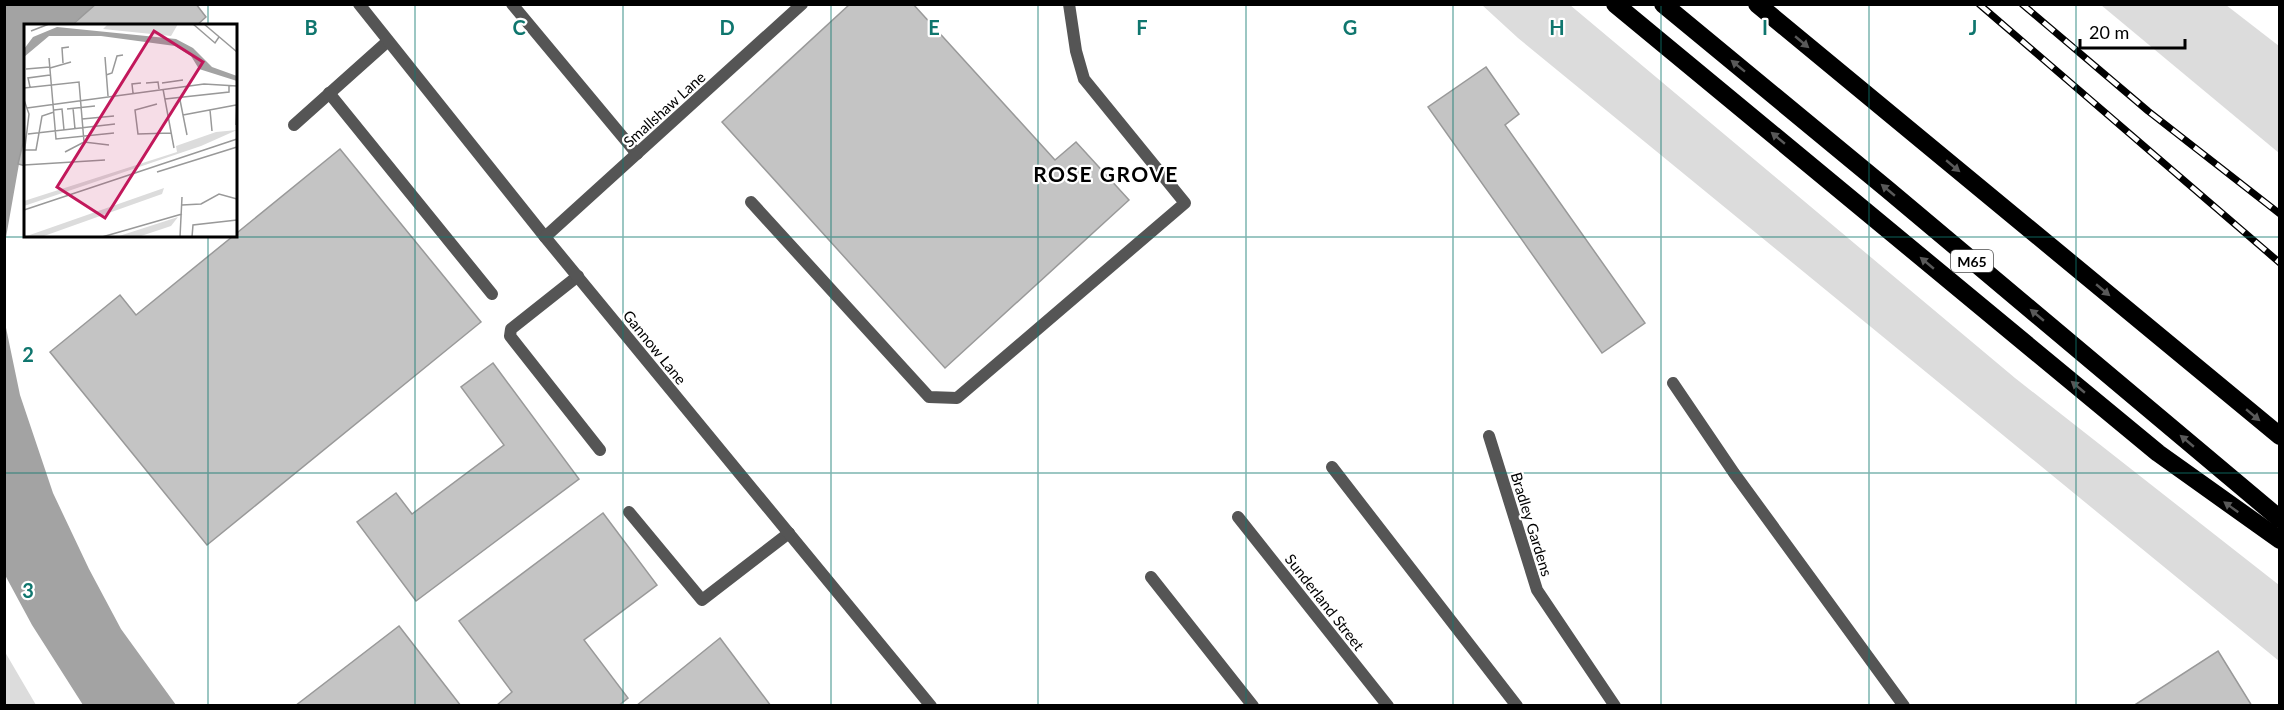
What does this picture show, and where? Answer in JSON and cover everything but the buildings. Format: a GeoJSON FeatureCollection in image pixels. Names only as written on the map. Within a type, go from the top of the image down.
{"type":"FeatureCollection","features":[{"type":"Feature","properties":{"kind":"highway"},"geometry":{"type":"LineString","coordinates":[[1616,4],[2158,453],[2280,540]]}},
{"type":"Feature","properties":{"kind":"highway","name":"M65"},"geometry":{"type":"LineString","coordinates":[[1663,4],[1878,181],[2280,519]]}},
{"type":"Feature","properties":{"kind":"highway"},"geometry":{"type":"LineString","coordinates":[[1757,4],[2280,436]]}},
{"type":"Feature","properties":{"kind":"street","name":"Gannow Lane"},"geometry":{"type":"LineString","coordinates":[[359,4],[545,237],[931,705]]}},
{"type":"Feature","properties":{"kind":"street"},"geometry":{"type":"LineString","coordinates":[[512,4],[637,154]]}},
{"type":"Feature","properties":{"kind":"street","name":"Smallshaw Lane"},"geometry":{"type":"LineString","coordinates":[[545,237],[802,4]]}},
{"type":"Feature","properties":{"kind":"street"},"geometry":{"type":"LineString","coordinates":[[751,202],[929,397],[957,398],[1185,203],[1084,80],[1076,51],[1069,4]]}},
{"type":"Feature","properties":{"kind":"street"},"geometry":{"type":"LineString","coordinates":[[294,125],[388,41]]}},
{"type":"Feature","properties":{"kind":"street"},"geometry":{"type":"LineString","coordinates":[[329,93],[492,294]]}},
{"type":"Feature","properties":{"kind":"street"},"geometry":{"type":"LineString","coordinates":[[578,276],[511,329],[510,336],[600,450]]}},
{"type":"Feature","properties":{"kind":"street"},"geometry":{"type":"LineString","coordinates":[[1673,383],[1728,465],[1904,705]]}},
{"type":"Feature","properties":{"kind":"street","name":"Bradley Gardens"},"geometry":{"type":"LineString","coordinates":[[1490,436],[1537,590],[1614,705]]}},
{"type":"Feature","properties":{"kind":"street"},"geometry":{"type":"LineString","coordinates":[[1332,466],[1517,705]]}},
{"type":"Feature","properties":{"kind":"street"},"geometry":{"type":"LineString","coordinates":[[629,512],[702,600],[789,533]]}},
{"type":"Feature","properties":{"kind":"street","name":"Sunderland Street"},"geometry":{"type":"LineString","coordinates":[[1238,517],[1388,705]]}},
{"type":"Feature","properties":{"kind":"street"},"geometry":{"type":"LineString","coordinates":[[1151,578],[1253,705]]}},
{"type":"Feature","properties":{"kind":"shaded area"},"geometry":{"type":"Polygon","coordinates":[[[5,5],[96,5],[72,24],[24,24],[24,136],[5,243],[5,5]]]}},
{"type":"Feature","properties":{"kind":"shaded area"},"geometry":{"type":"Polygon","coordinates":[[[1482,5],[1570,5],[2015,378],[2279,585],[2279,661],[1518,38],[1482,5]]]}},
{"type":"Feature","properties":{"kind":"shaded area"},"geometry":{"type":"Polygon","coordinates":[[[2101,5],[2226,5],[2279,46],[2279,153],[2101,5]]]}},
{"type":"Feature","properties":{"kind":"shaded area"},"geometry":{"type":"Polygon","coordinates":[[[5,323],[20,395],[53,493],[121,629],[176,705],[83,705],[32,625],[5,575],[5,323]]]}},
{"type":"Feature","properties":{"kind":"shaded area"},"geometry":{"type":"Polygon","coordinates":[[[5,652],[36,705],[5,705],[5,652]]]}},
{"type":"Feature","properties":{"kind":"railway"},"geometry":{"type":"LineString","coordinates":[[1979,4],[2280,263]]}},
{"type":"Feature","properties":{"kind":"railway"},"geometry":{"type":"LineString","coordinates":[[2022,4],[2148,111],[2280,214]]}},
{"type":"Feature","properties":{"kind":"district","name":"ROSE GROVE"},"geometry":{"type":"Point","coordinates":[1106,173]}}]}
